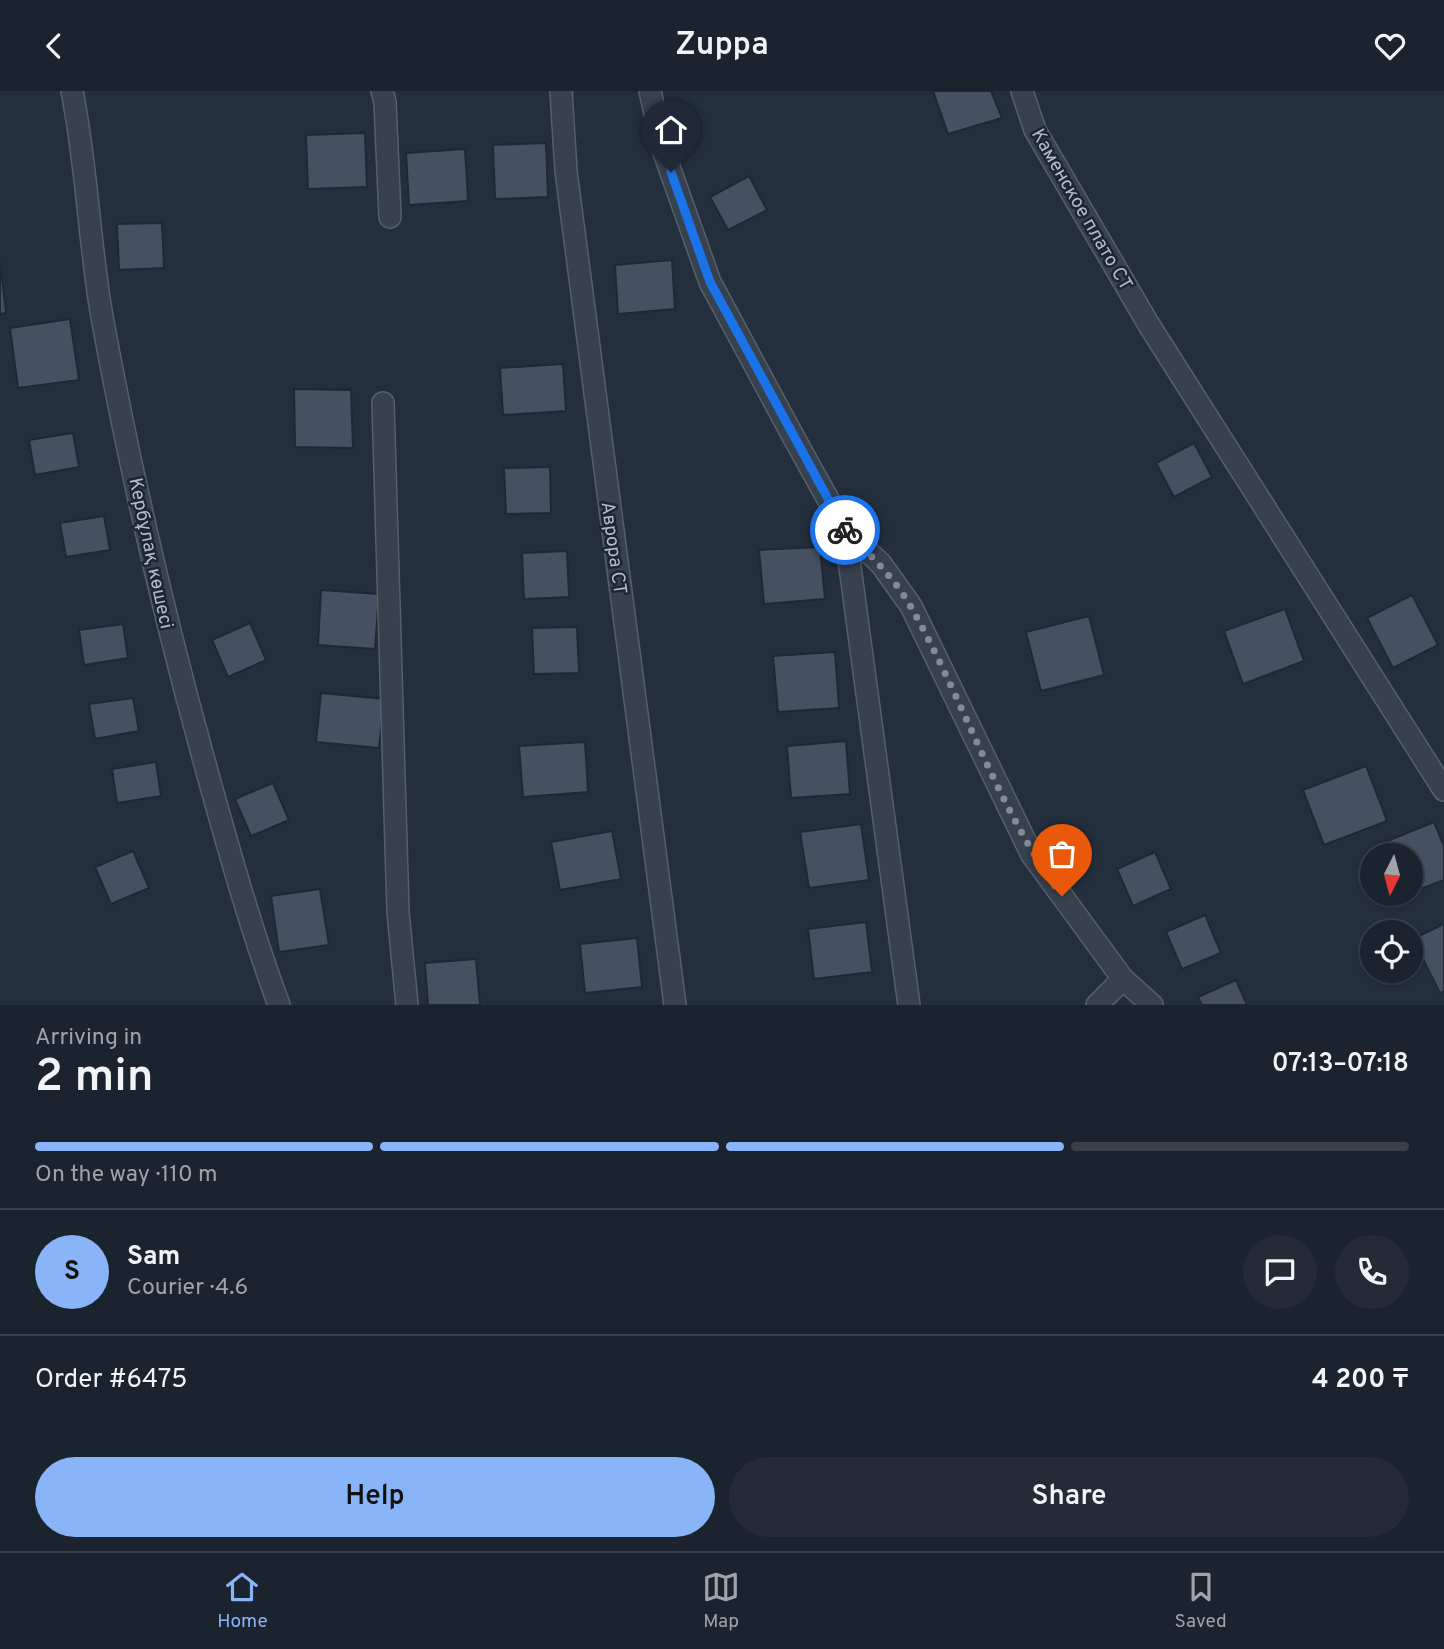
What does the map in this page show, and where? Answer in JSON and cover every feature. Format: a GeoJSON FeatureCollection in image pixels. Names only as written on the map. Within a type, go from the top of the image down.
{"type":"FeatureCollection","features":[{"type":"Feature","properties":{"kind":"street","name":"Кербұлақ көшесі"},"geometry":{"type":"LineString","coordinates":[[72,91],[80,131],[102,315],[158,590],[229,851],[257,946],[279,1005]]}},
{"type":"Feature","properties":{"kind":"street"},"geometry":{"type":"LineString","coordinates":[[382,91],[385,102],[390,217]]}},
{"type":"Feature","properties":{"kind":"street","name":"Аврора СТ"},"geometry":{"type":"LineString","coordinates":[[561,91],[566,171],[675,1005]]}},
{"type":"Feature","properties":{"kind":"street"},"geometry":{"type":"LineString","coordinates":[[650,91],[663,150],[710,282],[845,530],[881,564],[911,606],[1032,855],[1123,979],[1152,1005]]}},
{"type":"Feature","properties":{"kind":"street","name":"Каменское плато СТ"},"geometry":{"type":"LineString","coordinates":[[1022,91],[1035,130],[1149,325],[1444,790]]}},
{"type":"Feature","properties":{"kind":"street"},"geometry":{"type":"LineString","coordinates":[[383,403],[398,912],[407,1005]]}},
{"type":"Feature","properties":{"kind":"street"},"geometry":{"type":"LineString","coordinates":[[845,530],[909,1005]]}},
{"type":"Feature","properties":{"kind":"street"},"geometry":{"type":"LineString","coordinates":[[1097,1005],[1123,979]]}},
{"type":"Feature","properties":{"kind":"building"},"geometry":{"type":"Polygon","coordinates":[[[933,91],[991,91],[1002,118],[948,134],[933,91]]]}},
{"type":"Feature","properties":{"kind":"building"},"geometry":{"type":"Polygon","coordinates":[[[365,133],[367,187],[308,189],[306,135],[365,133]]]}},
{"type":"Feature","properties":{"kind":"building"},"geometry":{"type":"Polygon","coordinates":[[[546,143],[548,197],[495,199],[493,145],[546,143]]]}},
{"type":"Feature","properties":{"kind":"building"},"geometry":{"type":"Polygon","coordinates":[[[465,149],[468,201],[409,205],[406,153],[465,149]]]}},
{"type":"Feature","properties":{"kind":"building"},"geometry":{"type":"Polygon","coordinates":[[[749,176],[767,210],[728,230],[710,197],[749,176]]]}},
{"type":"Feature","properties":{"kind":"building"},"geometry":{"type":"Polygon","coordinates":[[[162,223],[164,268],[119,270],[117,224],[162,223]]]}},
{"type":"Feature","properties":{"kind":"building"},"geometry":{"type":"Polygon","coordinates":[[[672,260],[675,309],[618,314],[615,265],[672,260]]]}},
{"type":"Feature","properties":{"kind":"building"},"geometry":{"type":"Polygon","coordinates":[[[0,261],[6,313],[0,314],[0,261]]]}},
{"type":"Feature","properties":{"kind":"building"},"geometry":{"type":"Polygon","coordinates":[[[70,319],[79,380],[18,388],[10,328],[70,319]]]}},
{"type":"Feature","properties":{"kind":"building"},"geometry":{"type":"Polygon","coordinates":[[[563,364],[566,411],[503,415],[500,368],[563,364]]]}},
{"type":"Feature","properties":{"kind":"building"},"geometry":{"type":"Polygon","coordinates":[[[294,389],[351,390],[353,448],[295,447],[294,389]]]}},
{"type":"Feature","properties":{"kind":"building"},"geometry":{"type":"Polygon","coordinates":[[[73,433],[79,467],[35,475],[29,440],[73,433]]]}},
{"type":"Feature","properties":{"kind":"building"},"geometry":{"type":"Polygon","coordinates":[[[1194,443],[1212,477],[1174,497],[1156,463],[1194,443]]]}},
{"type":"Feature","properties":{"kind":"building"},"geometry":{"type":"Polygon","coordinates":[[[550,467],[551,513],[506,514],[504,468],[550,467]]]}},
{"type":"Feature","properties":{"kind":"building"},"geometry":{"type":"Polygon","coordinates":[[[104,516],[110,550],[66,557],[60,523],[104,516]]]}},
{"type":"Feature","properties":{"kind":"building"},"geometry":{"type":"Polygon","coordinates":[[[820,547],[825,599],[764,604],[759,550],[820,547]]]}},
{"type":"Feature","properties":{"kind":"building"},"geometry":{"type":"Polygon","coordinates":[[[567,551],[569,597],[524,599],[522,553],[567,551]]]}},
{"type":"Feature","properties":{"kind":"building"},"geometry":{"type":"Polygon","coordinates":[[[321,590],[379,594],[375,649],[318,645],[321,590]]]}},
{"type":"Feature","properties":{"kind":"building"},"geometry":{"type":"Polygon","coordinates":[[[1412,595],[1438,645],[1393,668],[1367,618],[1412,595]]]}},
{"type":"Feature","properties":{"kind":"building"},"geometry":{"type":"Polygon","coordinates":[[[1285,609],[1304,661],[1243,684],[1224,631],[1285,609]]]}},
{"type":"Feature","properties":{"kind":"building"},"geometry":{"type":"Polygon","coordinates":[[[1089,616],[1104,675],[1041,691],[1026,632],[1089,616]]]}},
{"type":"Feature","properties":{"kind":"building"},"geometry":{"type":"Polygon","coordinates":[[[250,623],[266,660],[228,677],[212,640],[250,623]]]}},
{"type":"Feature","properties":{"kind":"building"},"geometry":{"type":"Polygon","coordinates":[[[123,624],[128,658],[84,665],[79,630],[123,624]]]}},
{"type":"Feature","properties":{"kind":"building"},"geometry":{"type":"Polygon","coordinates":[[[577,627],[579,673],[534,674],[532,628],[577,627]]]}},
{"type":"Feature","properties":{"kind":"building"},"geometry":{"type":"Polygon","coordinates":[[[835,652],[839,708],[778,712],[773,656],[835,652]]]}},
{"type":"Feature","properties":{"kind":"building"},"geometry":{"type":"Polygon","coordinates":[[[321,693],[384,699],[379,748],[316,742],[321,693]]]}},
{"type":"Feature","properties":{"kind":"building"},"geometry":{"type":"Polygon","coordinates":[[[133,698],[139,731],[95,739],[89,704],[133,698]]]}},
{"type":"Feature","properties":{"kind":"building"},"geometry":{"type":"Polygon","coordinates":[[[846,741],[850,794],[791,798],[787,746],[846,741]]]}},
{"type":"Feature","properties":{"kind":"building"},"geometry":{"type":"Polygon","coordinates":[[[585,742],[588,792],[523,797],[519,746],[585,742]]]}},
{"type":"Feature","properties":{"kind":"building"},"geometry":{"type":"Polygon","coordinates":[[[156,762],[161,796],[117,803],[112,769],[156,762]]]}},
{"type":"Feature","properties":{"kind":"building"},"geometry":{"type":"Polygon","coordinates":[[[1366,766],[1387,821],[1324,845],[1303,790],[1366,766]]]}},
{"type":"Feature","properties":{"kind":"building"},"geometry":{"type":"Polygon","coordinates":[[[273,783],[289,820],[251,836],[235,799],[273,783]]]}},
{"type":"Feature","properties":{"kind":"building"},"geometry":{"type":"Polygon","coordinates":[[[1434,822],[1444,846],[1444,880],[1423,888],[1423,843],[1382,843],[1434,822]]]}},
{"type":"Feature","properties":{"kind":"building"},"geometry":{"type":"Polygon","coordinates":[[[861,824],[869,880],[809,888],[800,832],[861,824]]]}},
{"type":"Feature","properties":{"kind":"building"},"geometry":{"type":"Polygon","coordinates":[[[612,831],[621,879],[560,890],[551,842],[612,831]]]}},
{"type":"Feature","properties":{"kind":"building"},"geometry":{"type":"Polygon","coordinates":[[[133,851],[149,888],[111,904],[95,867],[133,851]]]}},
{"type":"Feature","properties":{"kind":"building"},"geometry":{"type":"Polygon","coordinates":[[[1155,852],[1171,889],[1133,906],[1117,869],[1155,852]]]}},
{"type":"Feature","properties":{"kind":"building"},"geometry":{"type":"Polygon","coordinates":[[[320,889],[329,945],[279,952],[271,896],[320,889]]]}},
{"type":"Feature","properties":{"kind":"building"},"geometry":{"type":"Polygon","coordinates":[[[1205,915],[1221,953],[1182,969],[1166,932],[1205,915]]]}},
{"type":"Feature","properties":{"kind":"building"},"geometry":{"type":"Polygon","coordinates":[[[866,922],[872,972],[814,979],[808,929],[866,922]]]}},
{"type":"Feature","properties":{"kind":"building"},"geometry":{"type":"Polygon","coordinates":[[[1444,924],[1444,991],[1440,993],[1423,959],[1423,934],[1444,924]]]}},
{"type":"Feature","properties":{"kind":"building"},"geometry":{"type":"Polygon","coordinates":[[[637,938],[642,987],[585,993],[580,944],[637,938]]]}},
{"type":"Feature","properties":{"kind":"building"},"geometry":{"type":"Polygon","coordinates":[[[476,959],[480,1005],[428,1005],[425,963],[476,959]]]}},
{"type":"Feature","properties":{"kind":"building"},"geometry":{"type":"Polygon","coordinates":[[[1236,980],[1247,1005],[1202,1005],[1198,997],[1236,980]]]}},
{"type":"Feature","properties":{"kind":"way so far"},"geometry":{"type":"LineString","coordinates":[[845,530],[881,564],[911,606],[1032,855],[1062,896]]}},
{"type":"Feature","properties":{"kind":"route"},"geometry":{"type":"LineString","coordinates":[[671,172],[710,282],[845,530]]}}]}
